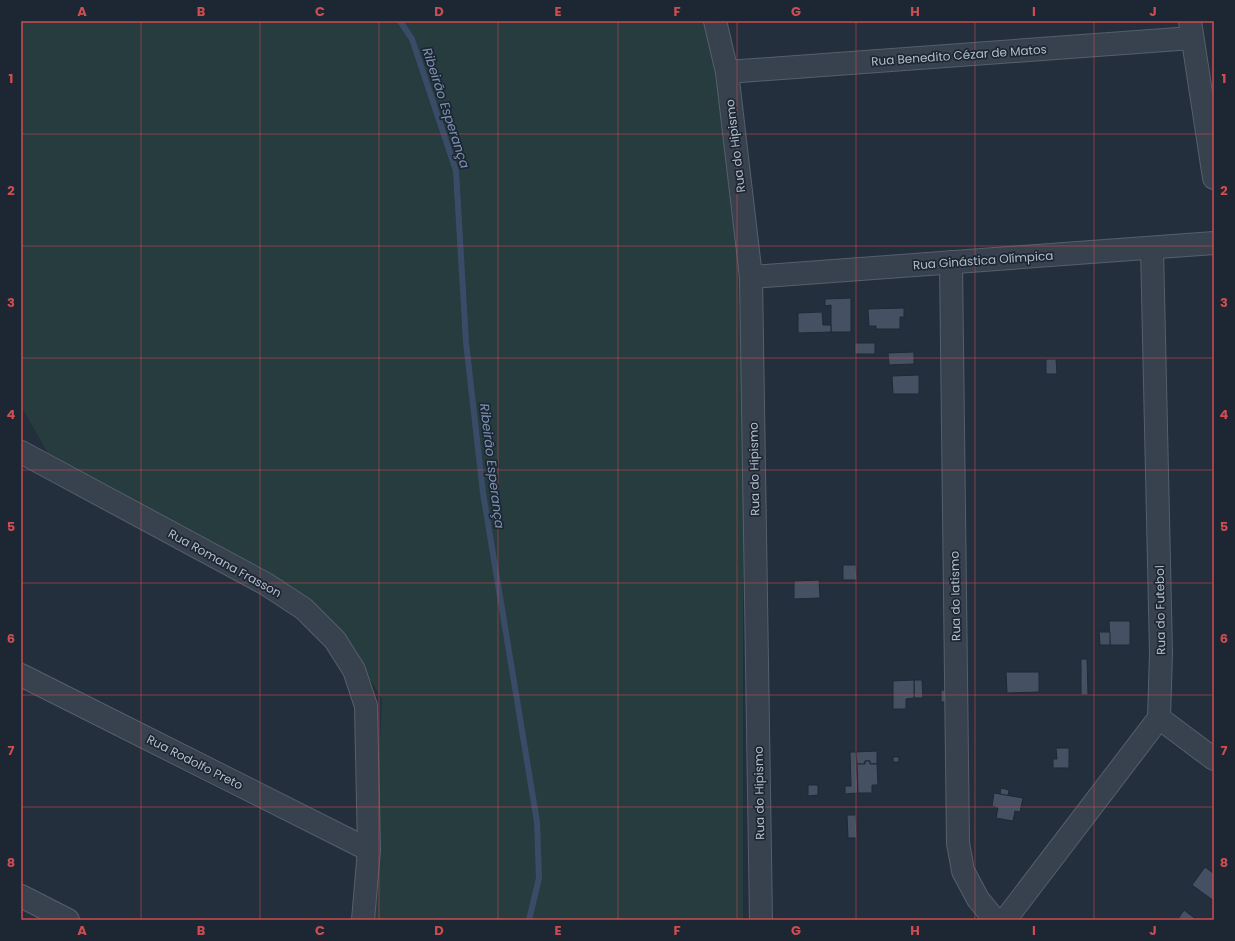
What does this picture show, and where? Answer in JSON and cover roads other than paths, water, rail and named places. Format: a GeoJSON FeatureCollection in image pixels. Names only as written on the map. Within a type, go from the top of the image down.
{"type":"FeatureCollection","features":[{"type":"Feature","properties":{"kind":"street","name":"Rua do Hipismo"},"geometry":{"type":"LineString","coordinates":[[715,21],[726,72],[751,277],[762,920]]}},
{"type":"Feature","properties":{"kind":"street","name":"Rua Benedito Cézar de Matos"},"geometry":{"type":"LineString","coordinates":[[726,72],[1191,29]]}},
{"type":"Feature","properties":{"kind":"street"},"geometry":{"type":"LineString","coordinates":[[1191,29],[1214,178]]}},
{"type":"Feature","properties":{"kind":"street","name":"Rua Ginástica Olímpica"},"geometry":{"type":"LineString","coordinates":[[751,277],[1214,243]]}},
{"type":"Feature","properties":{"kind":"street","name":"Rua do Futebol"},"geometry":{"type":"LineString","coordinates":[[1152,248],[1161,653],[1159,718]]}},
{"type":"Feature","properties":{"kind":"street","name":"Rua do Iatismo"},"geometry":{"type":"LineString","coordinates":[[951,262],[958,843],[963,871],[978,898],[995,920]]}},
{"type":"Feature","properties":{"kind":"street","name":"Rua Romana Frasson"},"geometry":{"type":"LineString","coordinates":[[21,452],[266,584],[304,609],[335,640],[354,670],[366,706],[369,850],[363,920]]}},
{"type":"Feature","properties":{"kind":"street","name":"Rua Rodolfo Preto"},"geometry":{"type":"LineString","coordinates":[[21,675],[369,850]]}},
{"type":"Feature","properties":{"kind":"street"},"geometry":{"type":"LineString","coordinates":[[1005,920],[1159,718],[1214,759]]}},
{"type":"Feature","properties":{"kind":"street"},"geometry":{"type":"LineString","coordinates":[[21,896],[68,920]]}},
{"type":"Feature","properties":{"kind":"waterway","name":"Ribeirão Esperança"},"geometry":{"type":"LineString","coordinates":[[400,21],[412,39],[456,171],[466,342],[483,493],[537,822],[539,878],[529,920]]}}]}
